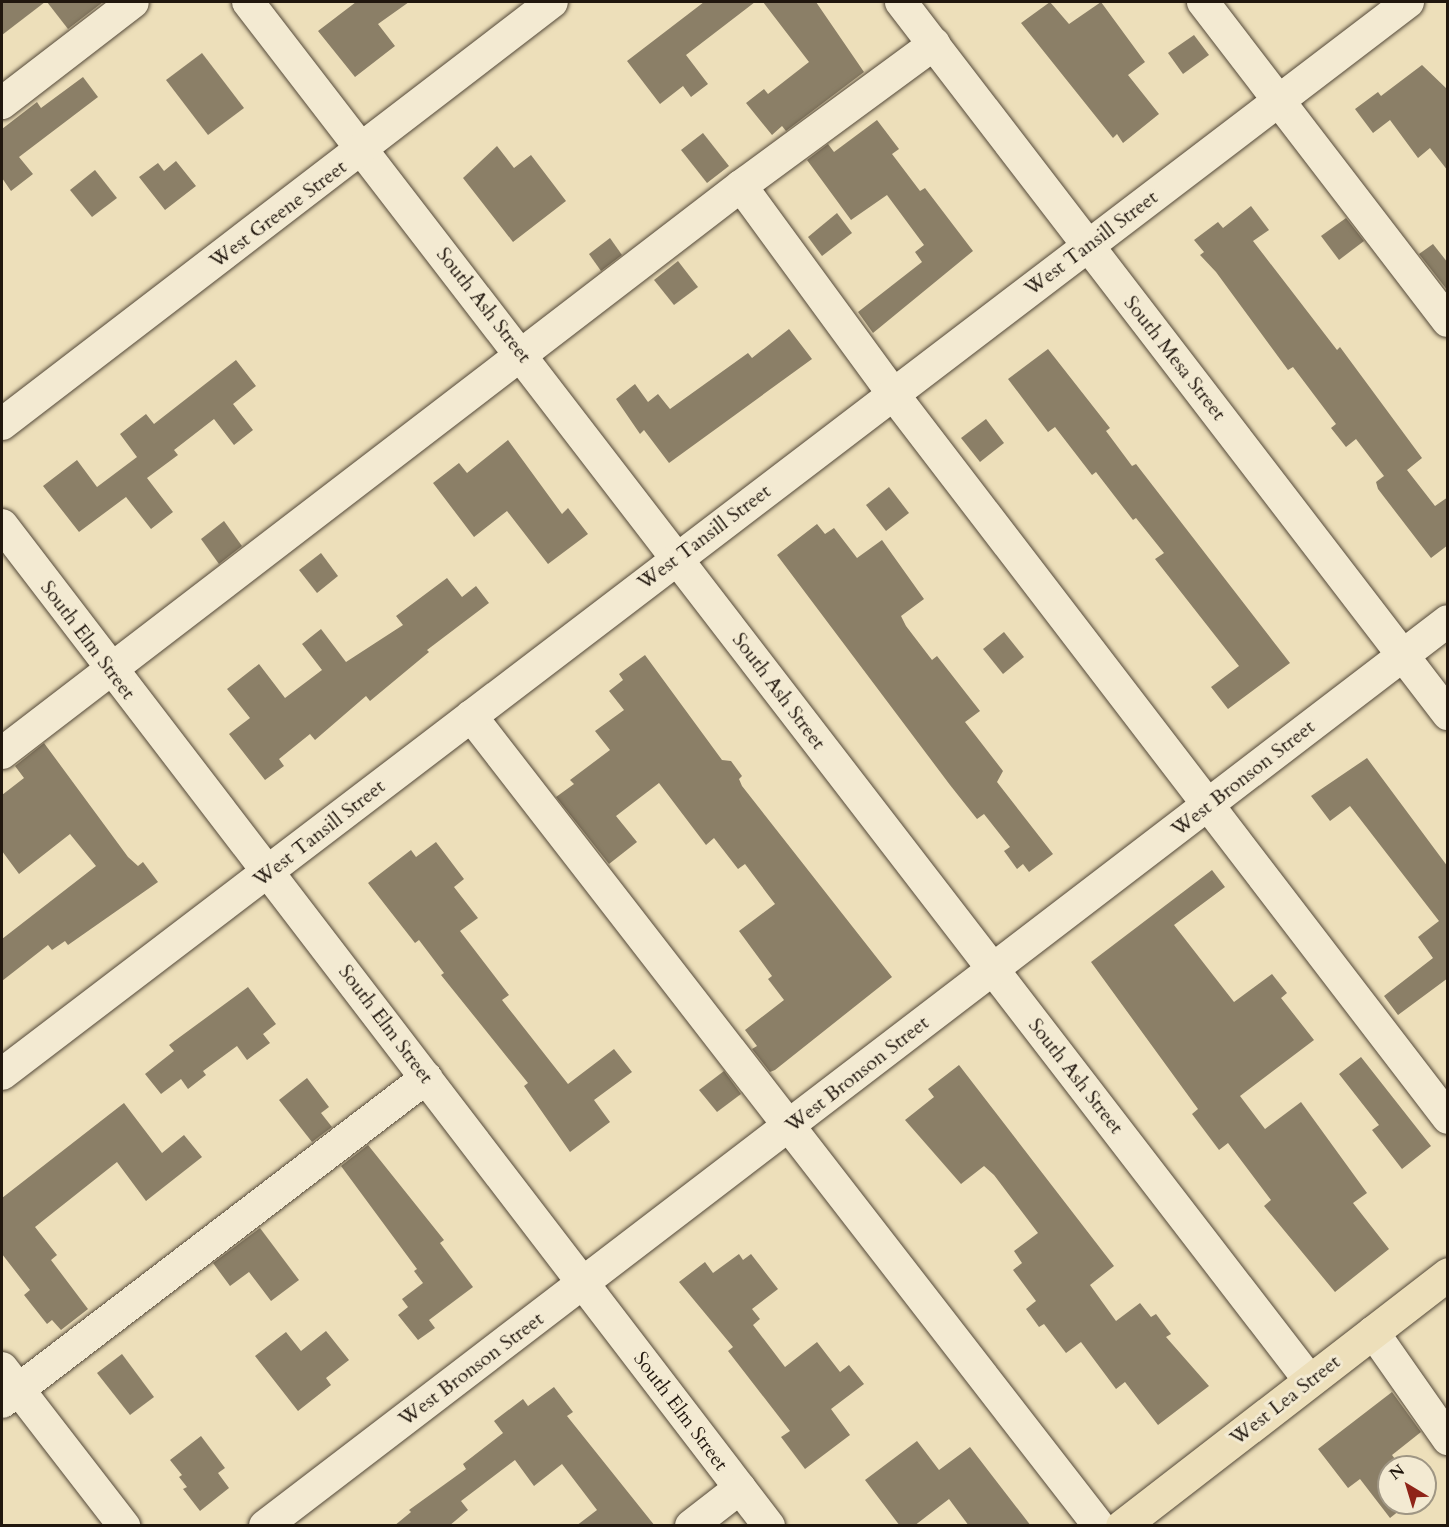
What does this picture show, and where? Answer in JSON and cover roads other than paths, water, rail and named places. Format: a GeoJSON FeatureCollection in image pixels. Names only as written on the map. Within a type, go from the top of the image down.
{"type":"FeatureCollection","features":[{"type":"Feature","properties":{"kind":"main road","name":"West Lea Street"},"geometry":{"type":"LineString","coordinates":[[1122,1526],[1448,1274]]}},
{"type":"Feature","properties":{"kind":"street"},"geometry":{"type":"LineString","coordinates":[[2,103],[133,2]]}},
{"type":"Feature","properties":{"kind":"street","name":"South Ash Street"},"geometry":{"type":"LineString","coordinates":[[248,2],[522,354],[1310,1381]]}},
{"type":"Feature","properties":{"kind":"street","name":"West Greene Street"},"geometry":{"type":"LineString","coordinates":[[2,424],[363,150],[552,2]]}},
{"type":"Feature","properties":{"kind":"street","name":"South Mesa Street"},"geometry":{"type":"LineString","coordinates":[[902,2],[1448,714]]}},
{"type":"Feature","properties":{"kind":"street"},"geometry":{"type":"LineString","coordinates":[[1203,2],[1448,321]]}},
{"type":"Feature","properties":{"kind":"street","name":"West Tansill Street"},"geometry":{"type":"LineString","coordinates":[[2,1074],[270,872],[678,557],[1408,2]]}},
{"type":"Feature","properties":{"kind":"street"},"geometry":{"type":"LineString","coordinates":[[2,753],[108,669],[741,186],[934,44]]}},
{"type":"Feature","properties":{"kind":"street"},"geometry":{"type":"LineString","coordinates":[[741,186],[893,394],[1448,1118]]}},
{"type":"Feature","properties":{"kind":"street","name":"South Elm Street"},"geometry":{"type":"LineString","coordinates":[[2,525],[108,669],[270,872],[769,1526]]}},
{"type":"Feature","properties":{"kind":"street","name":"West Bronson Street"},"geometry":{"type":"LineString","coordinates":[[266,1526],[1448,621]]}},
{"type":"Feature","properties":{"kind":"street"},"geometry":{"type":"LineString","coordinates":[[471,716],[1099,1526]]}},
{"type":"Feature","properties":{"kind":"street"},"geometry":{"type":"LineString","coordinates":[[123,1526],[7,1387],[426,1078]]}},
{"type":"Feature","properties":{"kind":"street"},"geometry":{"type":"LineString","coordinates":[[1373,1332],[1448,1439]]}},
{"type":"Feature","properties":{"kind":"street"},"geometry":{"type":"LineString","coordinates":[[691,1526],[740,1488]]}}]}
